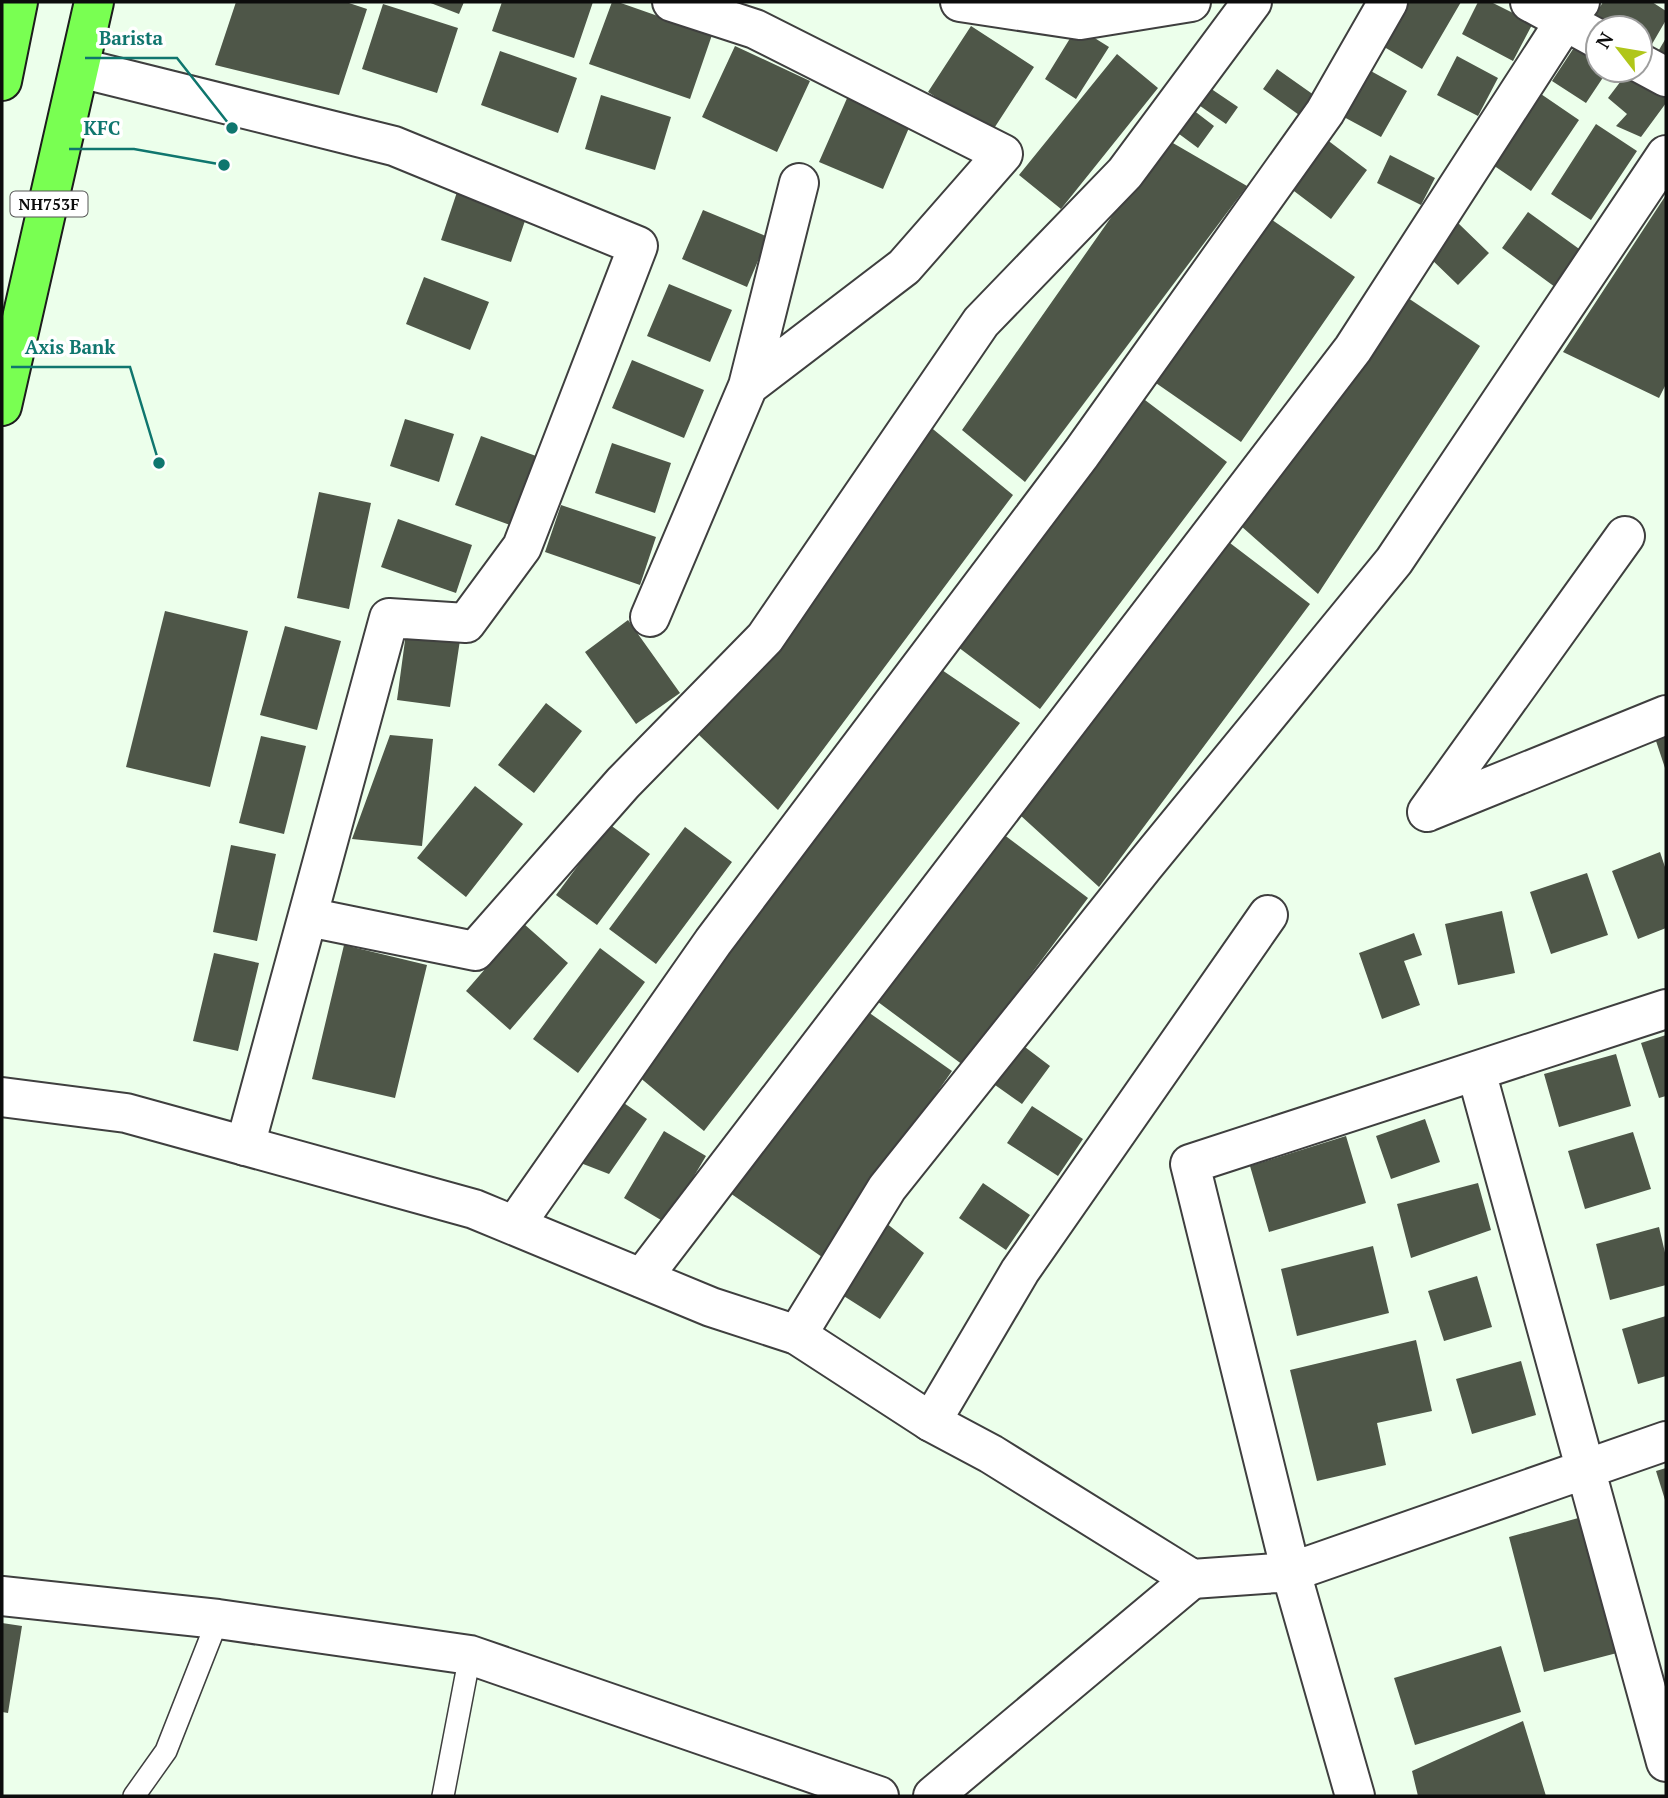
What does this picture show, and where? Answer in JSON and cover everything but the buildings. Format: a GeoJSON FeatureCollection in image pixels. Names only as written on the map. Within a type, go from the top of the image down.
{"type":"FeatureCollection","features":[{"type":"Feature","properties":{"kind":"highway"},"geometry":{"type":"LineString","coordinates":[[3,66],[18,2]]}},
{"type":"Feature","properties":{"kind":"highway","name":"NH753F"},"geometry":{"type":"LineString","coordinates":[[2,406],[94,2]]}},
{"type":"Feature","properties":{"kind":"street"},"geometry":{"type":"LineString","coordinates":[[672,2],[755,29],[1003,154],[904,267],[748,386]]}},
{"type":"Feature","properties":{"kind":"street"},"geometry":{"type":"LineString","coordinates":[[960,2],[1080,20],[1191,2]]}},
{"type":"Feature","properties":{"kind":"street"},"geometry":{"type":"LineString","coordinates":[[308,918],[475,951],[623,783],[765,638],[981,321],[1125,173],[1252,2]]}},
{"type":"Feature","properties":{"kind":"street"},"geometry":{"type":"LineString","coordinates":[[515,1225],[713,942],[1081,454],[1325,112],[1388,2]]}},
{"type":"Feature","properties":{"kind":"street"},"geometry":{"type":"LineString","coordinates":[[1530,2],[1572,11],[1584,24]]}},
{"type":"Feature","properties":{"kind":"street"},"geometry":{"type":"LineString","coordinates":[[642,1278],[1353,349],[1572,11]]}},
{"type":"Feature","properties":{"kind":"street"},"geometry":{"type":"LineString","coordinates":[[80,68],[394,146],[638,246],[522,547],[466,624],[389,618],[245,1146]]}},
{"type":"Feature","properties":{"kind":"street"},"geometry":{"type":"LineString","coordinates":[[797,1335],[887,1188],[1144,866],[1394,561],[1666,155]]}},
{"type":"Feature","properties":{"kind":"street"},"geometry":{"type":"LineString","coordinates":[[650,617],[748,386],[799,183]]}},
{"type":"Feature","properties":{"kind":"street"},"geometry":{"type":"LineString","coordinates":[[1625,536],[1427,812],[1666,715]]}},
{"type":"Feature","properties":{"kind":"street"},"geometry":{"type":"LineString","coordinates":[[930,1422],[1020,1272],[1268,915]]}},
{"type":"Feature","properties":{"kind":"street"},"geometry":{"type":"LineString","coordinates":[[1355,1796],[1291,1572],[1190,1164],[1666,1009]]}},
{"type":"Feature","properties":{"kind":"street"},"geometry":{"type":"LineString","coordinates":[[1476,1071],[1586,1469],[1660,1713],[1666,1762]]}},
{"type":"Feature","properties":{"kind":"street"},"geometry":{"type":"LineString","coordinates":[[2,1097],[125,1113],[474,1209],[711,1307],[797,1335],[930,1422],[990,1454],[1192,1579],[1291,1572],[1666,1441]]}},
{"type":"Feature","properties":{"kind":"street"},"geometry":{"type":"LineString","coordinates":[[933,1796],[1192,1579]]}},
{"type":"Feature","properties":{"kind":"street"},"geometry":{"type":"LineString","coordinates":[[2,1596],[218,1619],[470,1654],[879,1796]]}},
{"type":"Feature","properties":{"kind":"lane"},"geometry":{"type":"LineString","coordinates":[[134,1796],[166,1751],[218,1619]]}},
{"type":"Feature","properties":{"kind":"lane"},"geometry":{"type":"LineString","coordinates":[[443,1796],[470,1654]]}},
{"type":"Feature","properties":{"kind":"place","name":"Barista"},"geometry":{"type":"Point","coordinates":[232,128]}},
{"type":"Feature","properties":{"kind":"place","name":"KFC"},"geometry":{"type":"Point","coordinates":[224,165]}},
{"type":"Feature","properties":{"kind":"place","name":"Axis Bank"},"geometry":{"type":"Point","coordinates":[159,463]}}]}
